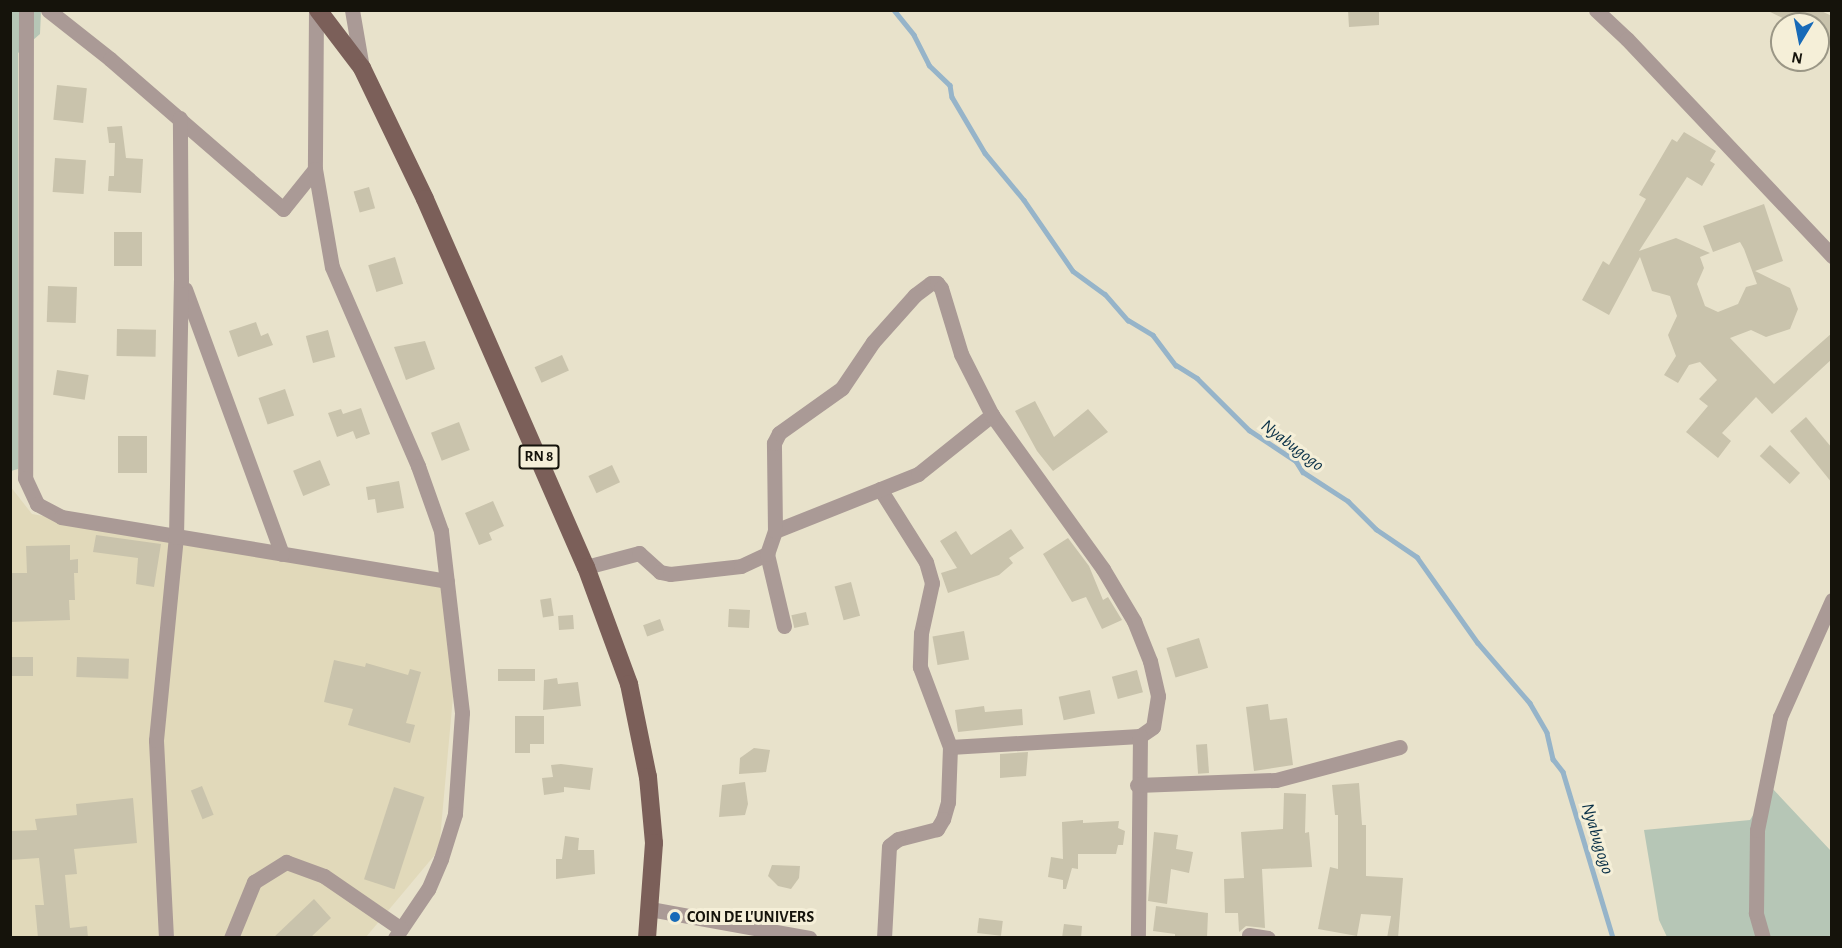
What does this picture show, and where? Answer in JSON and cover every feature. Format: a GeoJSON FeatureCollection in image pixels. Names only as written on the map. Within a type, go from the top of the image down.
{"type":"FeatureCollection","features":[{"type":"Feature","properties":{"kind":"main road","name":"RN 8"},"geometry":{"type":"LineString","coordinates":[[317,10],[362,68],[425,199],[586,567],[629,684],[648,777],[654,843],[647,938]]}},
{"type":"Feature","properties":{"kind":"street"},"geometry":{"type":"LineString","coordinates":[[26,10],[25,478],[37,504],[48,513],[176,537],[447,580]]}},
{"type":"Feature","properties":{"kind":"street"},"geometry":{"type":"LineString","coordinates":[[48,10],[180,118],[283,209],[315,169]]}},
{"type":"Feature","properties":{"kind":"street"},"geometry":{"type":"LineString","coordinates":[[231,938],[254,882],[286,862],[324,876],[398,933],[428,889],[454,814],[462,713],[441,531],[418,466],[332,267],[315,169],[317,10]]}},
{"type":"Feature","properties":{"kind":"street"},"geometry":{"type":"LineString","coordinates":[[352,10],[362,68]]}},
{"type":"Feature","properties":{"kind":"street"},"geometry":{"type":"LineString","coordinates":[[1596,10],[1635,47],[1832,256]]}},
{"type":"Feature","properties":{"kind":"street"},"geometry":{"type":"LineString","coordinates":[[166,938],[156,740],[176,537],[182,280],[180,118]]}},
{"type":"Feature","properties":{"kind":"street"},"geometry":{"type":"LineString","coordinates":[[182,280],[282,554]]}},
{"type":"Feature","properties":{"kind":"street"},"geometry":{"type":"LineString","coordinates":[[784,626],[767,554],[775,531],[774,443],[779,433],[842,388],[873,342],[931,284],[937,283],[941,288],[961,354],[992,415],[1013,450],[1103,568],[1134,621],[1158,696],[1153,727],[1140,736],[950,747]]}},
{"type":"Feature","properties":{"kind":"street"},"geometry":{"type":"LineString","coordinates":[[775,531],[918,474],[992,415]]}},
{"type":"Feature","properties":{"kind":"street"},"geometry":{"type":"LineString","coordinates":[[880,489],[926,562],[932,583],[921,633],[920,667],[950,747],[948,802],[944,819],[937,829],[898,839],[889,846],[884,938]]}},
{"type":"Feature","properties":{"kind":"street"},"geometry":{"type":"LineString","coordinates":[[586,567],[639,553],[660,572],[670,574],[741,566],[767,554]]}},
{"type":"Feature","properties":{"kind":"street"},"geometry":{"type":"LineString","coordinates":[[1763,938],[1756,913],[1757,830],[1778,728],[1832,600]]}},
{"type":"Feature","properties":{"kind":"street"},"geometry":{"type":"LineString","coordinates":[[1138,938],[1137,785],[1140,736]]}},
{"type":"Feature","properties":{"kind":"street"},"geometry":{"type":"LineString","coordinates":[[1137,785],[1276,780],[1400,747]]}},
{"type":"Feature","properties":{"kind":"street"},"geometry":{"type":"LineString","coordinates":[[650,909],[809,938]]}},
{"type":"Feature","properties":{"kind":"street"},"geometry":{"type":"LineString","coordinates":[[1249,935],[1268,938]]}},
{"type":"Feature","properties":{"kind":"shaded area"},"geometry":{"type":"Polygon","coordinates":[[[10,486],[32,514],[443,587],[454,686],[439,850],[366,937],[11,937],[10,486]]]}},
{"type":"Feature","properties":{"kind":"green space"},"geometry":{"type":"Polygon","coordinates":[[[11,11],[41,11],[40,34],[18,53],[18,469],[11,471],[11,11]]]}},
{"type":"Feature","properties":{"kind":"green space"},"geometry":{"type":"Polygon","coordinates":[[[1771,787],[1831,851],[1831,937],[1667,937],[1659,920],[1644,830],[1750,820],[1771,787]]]}},
{"type":"Feature","properties":{"kind":"building"},"geometry":{"type":"Polygon","coordinates":[[[1348,10],[1379,10],[1379,25],[1349,27],[1348,10]]]}},
{"type":"Feature","properties":{"kind":"building"},"geometry":{"type":"Polygon","coordinates":[[[1766,10],[1819,10],[1823,12],[1770,12],[1766,10]]]}},
{"type":"Feature","properties":{"kind":"building"},"geometry":{"type":"Polygon","coordinates":[[[1830,15],[1832,16],[1832,41],[1830,40],[1830,15]]]}},
{"type":"Feature","properties":{"kind":"building"},"geometry":{"type":"Polygon","coordinates":[[[57,85],[87,88],[83,123],[53,120],[57,85]]]}},
{"type":"Feature","properties":{"kind":"building"},"geometry":{"type":"Polygon","coordinates":[[[122,126],[126,158],[143,159],[141,193],[108,191],[109,176],[114,176],[115,143],[109,143],[107,127],[122,126]]]}},
{"type":"Feature","properties":{"kind":"building"},"geometry":{"type":"Polygon","coordinates":[[[1684,132],[1716,151],[1710,161],[1715,164],[1702,186],[1687,177],[1639,251],[1676,238],[1710,253],[1700,257],[1704,268],[1697,284],[1705,306],[1718,312],[1738,304],[1746,287],[1757,284],[1740,242],[1713,252],[1703,226],[1764,204],[1783,261],[1755,271],[1790,288],[1798,309],[1790,329],[1766,337],[1751,330],[1730,338],[1774,384],[1832,333],[1832,359],[1772,414],[1756,397],[1722,433],[1731,441],[1718,458],[1686,432],[1708,406],[1699,399],[1717,380],[1700,362],[1689,365],[1678,383],[1664,375],[1676,356],[1668,335],[1677,316],[1670,296],[1652,291],[1640,257],[1609,315],[1582,300],[1603,261],[1609,265],[1646,199],[1639,195],[1672,139],[1677,142],[1684,132]]]}},
{"type":"Feature","properties":{"kind":"building"},"geometry":{"type":"Polygon","coordinates":[[[55,158],[86,160],[84,194],[53,192],[55,158]]]}},
{"type":"Feature","properties":{"kind":"building"},"geometry":{"type":"Polygon","coordinates":[[[369,187],[375,208],[360,213],[354,191],[369,187]]]}},
{"type":"Feature","properties":{"kind":"building"},"geometry":{"type":"Polygon","coordinates":[[[114,232],[142,232],[142,266],[114,266],[114,232]]]}},
{"type":"Feature","properties":{"kind":"building"},"geometry":{"type":"Polygon","coordinates":[[[395,257],[403,284],[376,292],[368,265],[395,257]]]}},
{"type":"Feature","properties":{"kind":"building"},"geometry":{"type":"Polygon","coordinates":[[[48,286],[77,287],[76,323],[47,322],[48,286]]]}},
{"type":"Feature","properties":{"kind":"building"},"geometry":{"type":"Polygon","coordinates":[[[256,322],[261,336],[268,333],[273,345],[238,357],[229,331],[256,322]]]}},
{"type":"Feature","properties":{"kind":"building"},"geometry":{"type":"Polygon","coordinates":[[[117,329],[156,330],[156,357],[117,356],[117,329]]]}},
{"type":"Feature","properties":{"kind":"building"},"geometry":{"type":"Polygon","coordinates":[[[328,330],[335,357],[313,363],[306,336],[328,330]]]}},
{"type":"Feature","properties":{"kind":"building"},"geometry":{"type":"Polygon","coordinates":[[[425,341],[435,369],[406,380],[394,347],[425,341]]]}},
{"type":"Feature","properties":{"kind":"building"},"geometry":{"type":"Polygon","coordinates":[[[562,355],[569,371],[542,383],[535,367],[562,355]]]}},
{"type":"Feature","properties":{"kind":"building"},"geometry":{"type":"Polygon","coordinates":[[[57,370],[89,375],[85,400],[53,395],[57,370]]]}},
{"type":"Feature","properties":{"kind":"building"},"geometry":{"type":"Polygon","coordinates":[[[285,389],[294,415],[268,425],[259,398],[285,389]]]}},
{"type":"Feature","properties":{"kind":"building"},"geometry":{"type":"Polygon","coordinates":[[[1035,401],[1054,437],[1088,409],[1108,432],[1053,471],[1037,451],[1015,411],[1035,401]]]}},
{"type":"Feature","properties":{"kind":"building"},"geometry":{"type":"Polygon","coordinates":[[[361,408],[370,434],[356,439],[353,431],[337,437],[328,413],[341,409],[343,414],[361,408]]]}},
{"type":"Feature","properties":{"kind":"building"},"geometry":{"type":"Polygon","coordinates":[[[1806,417],[1832,448],[1832,483],[1790,431],[1806,417]]]}},
{"type":"Feature","properties":{"kind":"building"},"geometry":{"type":"Polygon","coordinates":[[[459,422],[470,450],[442,461],[431,433],[459,422]]]}},
{"type":"Feature","properties":{"kind":"building"},"geometry":{"type":"Polygon","coordinates":[[[118,436],[147,436],[147,473],[118,473],[118,436]]]}},
{"type":"Feature","properties":{"kind":"building"},"geometry":{"type":"Polygon","coordinates":[[[1770,445],[1800,473],[1790,484],[1760,456],[1770,445]]]}},
{"type":"Feature","properties":{"kind":"building"},"geometry":{"type":"Polygon","coordinates":[[[320,460],[330,485],[303,496],[293,471],[320,460]]]}},
{"type":"Feature","properties":{"kind":"building"},"geometry":{"type":"Polygon","coordinates":[[[612,465],[620,482],[596,493],[588,476],[612,465]]]}},
{"type":"Feature","properties":{"kind":"building"},"geometry":{"type":"Polygon","coordinates":[[[399,481],[404,508],[377,513],[375,499],[368,500],[366,487],[399,481]]]}},
{"type":"Feature","properties":{"kind":"building"},"geometry":{"type":"Polygon","coordinates":[[[493,501],[504,526],[489,533],[492,540],[479,545],[465,513],[493,501]]]}},
{"type":"Feature","properties":{"kind":"building"},"geometry":{"type":"Polygon","coordinates":[[[1011,529],[1024,548],[1009,558],[1013,563],[999,575],[948,593],[941,573],[957,568],[940,541],[956,531],[971,555],[1011,529]]]}},
{"type":"Feature","properties":{"kind":"building"},"geometry":{"type":"Polygon","coordinates":[[[96,535],[161,544],[154,587],[136,584],[138,558],[93,552],[96,535]]]}},
{"type":"Feature","properties":{"kind":"building"},"geometry":{"type":"Polygon","coordinates":[[[1068,538],[1089,566],[1103,600],[1108,597],[1122,620],[1102,629],[1086,597],[1072,602],[1043,554],[1068,538]]]}},
{"type":"Feature","properties":{"kind":"building"},"geometry":{"type":"Polygon","coordinates":[[[70,545],[70,560],[78,559],[78,573],[74,573],[75,600],[69,600],[70,620],[10,622],[10,573],[27,573],[26,546],[70,545]]]}},
{"type":"Feature","properties":{"kind":"building"},"geometry":{"type":"Polygon","coordinates":[[[851,582],[860,616],[844,620],[835,586],[851,582]]]}},
{"type":"Feature","properties":{"kind":"building"},"geometry":{"type":"Polygon","coordinates":[[[551,598],[554,616],[543,617],[540,600],[551,598]]]}},
{"type":"Feature","properties":{"kind":"building"},"geometry":{"type":"Polygon","coordinates":[[[729,609],[750,610],[749,628],[728,627],[729,609]]]}},
{"type":"Feature","properties":{"kind":"building"},"geometry":{"type":"Polygon","coordinates":[[[806,612],[809,625],[794,628],[791,615],[806,612]]]}},
{"type":"Feature","properties":{"kind":"building"},"geometry":{"type":"Polygon","coordinates":[[[573,615],[574,629],[559,630],[558,616],[573,615]]]}},
{"type":"Feature","properties":{"kind":"building"},"geometry":{"type":"Polygon","coordinates":[[[660,619],[664,630],[647,636],[643,625],[660,619]]]}},
{"type":"Feature","properties":{"kind":"building"},"geometry":{"type":"Polygon","coordinates":[[[964,631],[969,660],[938,665],[932,637],[964,631]]]}},
{"type":"Feature","properties":{"kind":"building"},"geometry":{"type":"Polygon","coordinates":[[[1199,638],[1208,668],[1176,678],[1166,648],[1199,638]]]}},
{"type":"Feature","properties":{"kind":"building"},"geometry":{"type":"Polygon","coordinates":[[[10,657],[33,657],[33,676],[10,676],[10,657]]]}},
{"type":"Feature","properties":{"kind":"building"},"geometry":{"type":"Polygon","coordinates":[[[77,657],[129,659],[128,679],[76,677],[77,657]]]}},
{"type":"Feature","properties":{"kind":"building"},"geometry":{"type":"Polygon","coordinates":[[[334,660],[365,667],[366,663],[408,675],[410,669],[421,672],[406,723],[415,725],[410,743],[348,725],[353,709],[324,702],[334,660]]]}},
{"type":"Feature","properties":{"kind":"building"},"geometry":{"type":"Polygon","coordinates":[[[498,669],[535,669],[535,681],[498,681],[498,669]]]}},
{"type":"Feature","properties":{"kind":"building"},"geometry":{"type":"Polygon","coordinates":[[[1137,670],[1143,692],[1118,699],[1112,677],[1137,670]]]}},
{"type":"Feature","properties":{"kind":"building"},"geometry":{"type":"Polygon","coordinates":[[[557,678],[558,684],[578,682],[581,706],[543,710],[544,680],[557,678]]]}},
{"type":"Feature","properties":{"kind":"building"},"geometry":{"type":"Polygon","coordinates":[[[1090,690],[1095,713],[1064,720],[1059,697],[1090,690]]]}},
{"type":"Feature","properties":{"kind":"building"},"geometry":{"type":"Polygon","coordinates":[[[1268,704],[1270,720],[1287,718],[1293,765],[1254,771],[1246,707],[1268,704]]]}},
{"type":"Feature","properties":{"kind":"building"},"geometry":{"type":"Polygon","coordinates":[[[984,706],[985,712],[1022,709],[1023,725],[958,732],[955,710],[984,706]]]}},
{"type":"Feature","properties":{"kind":"building"},"geometry":{"type":"Polygon","coordinates":[[[515,716],[544,716],[544,744],[530,744],[530,753],[515,753],[515,716]]]}},
{"type":"Feature","properties":{"kind":"building"},"geometry":{"type":"Polygon","coordinates":[[[1207,744],[1209,773],[1198,774],[1196,745],[1207,744]]]}},
{"type":"Feature","properties":{"kind":"building"},"geometry":{"type":"Polygon","coordinates":[[[754,748],[770,750],[766,772],[739,774],[740,758],[754,748]]]}},
{"type":"Feature","properties":{"kind":"building"},"geometry":{"type":"Polygon","coordinates":[[[1028,752],[1026,776],[1000,778],[1000,754],[1028,752]]]}},
{"type":"Feature","properties":{"kind":"building"},"geometry":{"type":"Polygon","coordinates":[[[551,765],[593,768],[590,790],[564,787],[564,792],[544,795],[542,778],[553,777],[551,765]]]}},
{"type":"Feature","properties":{"kind":"building"},"geometry":{"type":"Polygon","coordinates":[[[745,782],[748,804],[745,815],[719,817],[722,785],[745,782]]]}},
{"type":"Feature","properties":{"kind":"building"},"geometry":{"type":"Polygon","coordinates":[[[1359,783],[1362,825],[1366,825],[1366,876],[1403,878],[1398,938],[1387,938],[1391,916],[1361,914],[1357,936],[1318,929],[1330,867],[1338,869],[1338,815],[1335,815],[1332,785],[1359,783]]]}},
{"type":"Feature","properties":{"kind":"building"},"geometry":{"type":"Polygon","coordinates":[[[202,786],[214,815],[202,819],[191,790],[202,786]]]}},
{"type":"Feature","properties":{"kind":"building"},"geometry":{"type":"Polygon","coordinates":[[[394,787],[424,797],[394,889],[364,879],[394,787]]]}},
{"type":"Feature","properties":{"kind":"building"},"geometry":{"type":"Polygon","coordinates":[[[1284,793],[1306,794],[1305,833],[1309,832],[1312,867],[1262,869],[1265,928],[1246,926],[1239,932],[1238,913],[1225,913],[1224,879],[1244,878],[1241,832],[1283,829],[1284,793]]]}},
{"type":"Feature","properties":{"kind":"building"},"geometry":{"type":"Polygon","coordinates":[[[133,798],[137,843],[74,849],[77,874],[65,875],[70,928],[87,926],[88,938],[38,938],[35,905],[44,905],[39,858],[10,860],[10,831],[37,830],[35,819],[77,815],[76,804],[133,798]]]}},
{"type":"Feature","properties":{"kind":"building"},"geometry":{"type":"Polygon","coordinates":[[[1083,820],[1083,823],[1119,821],[1118,828],[1125,831],[1123,845],[1118,845],[1116,854],[1078,854],[1078,869],[1072,868],[1066,889],[1063,889],[1063,880],[1048,877],[1051,857],[1063,859],[1062,822],[1083,820]]]}},
{"type":"Feature","properties":{"kind":"building"},"geometry":{"type":"Polygon","coordinates":[[[1154,832],[1178,835],[1176,849],[1193,852],[1189,873],[1171,869],[1167,904],[1148,901],[1154,832]]]}},
{"type":"Feature","properties":{"kind":"building"},"geometry":{"type":"Polygon","coordinates":[[[565,836],[579,838],[578,850],[594,850],[595,874],[556,879],[556,859],[562,859],[565,836]]]}},
{"type":"Feature","properties":{"kind":"building"},"geometry":{"type":"Polygon","coordinates":[[[772,865],[800,866],[799,878],[791,889],[778,886],[768,876],[772,865]]]}},
{"type":"Feature","properties":{"kind":"building"},"geometry":{"type":"Polygon","coordinates":[[[314,899],[331,918],[310,938],[273,938],[314,899]]]}},
{"type":"Feature","properties":{"kind":"building"},"geometry":{"type":"Polygon","coordinates":[[[1156,906],[1208,913],[1207,938],[1175,938],[1175,934],[1153,931],[1156,906]]]}},
{"type":"Feature","properties":{"kind":"building"},"geometry":{"type":"Polygon","coordinates":[[[979,918],[1003,921],[1001,936],[977,933],[979,918]]]}},
{"type":"Feature","properties":{"kind":"building"},"geometry":{"type":"Polygon","coordinates":[[[1064,924],[1082,926],[1081,938],[1062,938],[1064,924]]]}},
{"type":"Feature","properties":{"kind":"waterway","name":"Nyabugogo"},"geometry":{"type":"LineString","coordinates":[[894,10],[914,35],[929,65],[950,85],[952,97],[985,153],[1024,200],[1073,271],[1105,294],[1128,320],[1153,335],[1176,365],[1197,378],[1249,430],[1296,461],[1303,472],[1348,501],[1376,529],[1417,557],[1478,643],[1530,703],[1547,733],[1553,759],[1563,772],[1613,938]]}},
{"type":"Feature","properties":{"kind":"place","name":"COIN DE L'UNIVERS"},"geometry":{"type":"Point","coordinates":[675,917]}}]}
